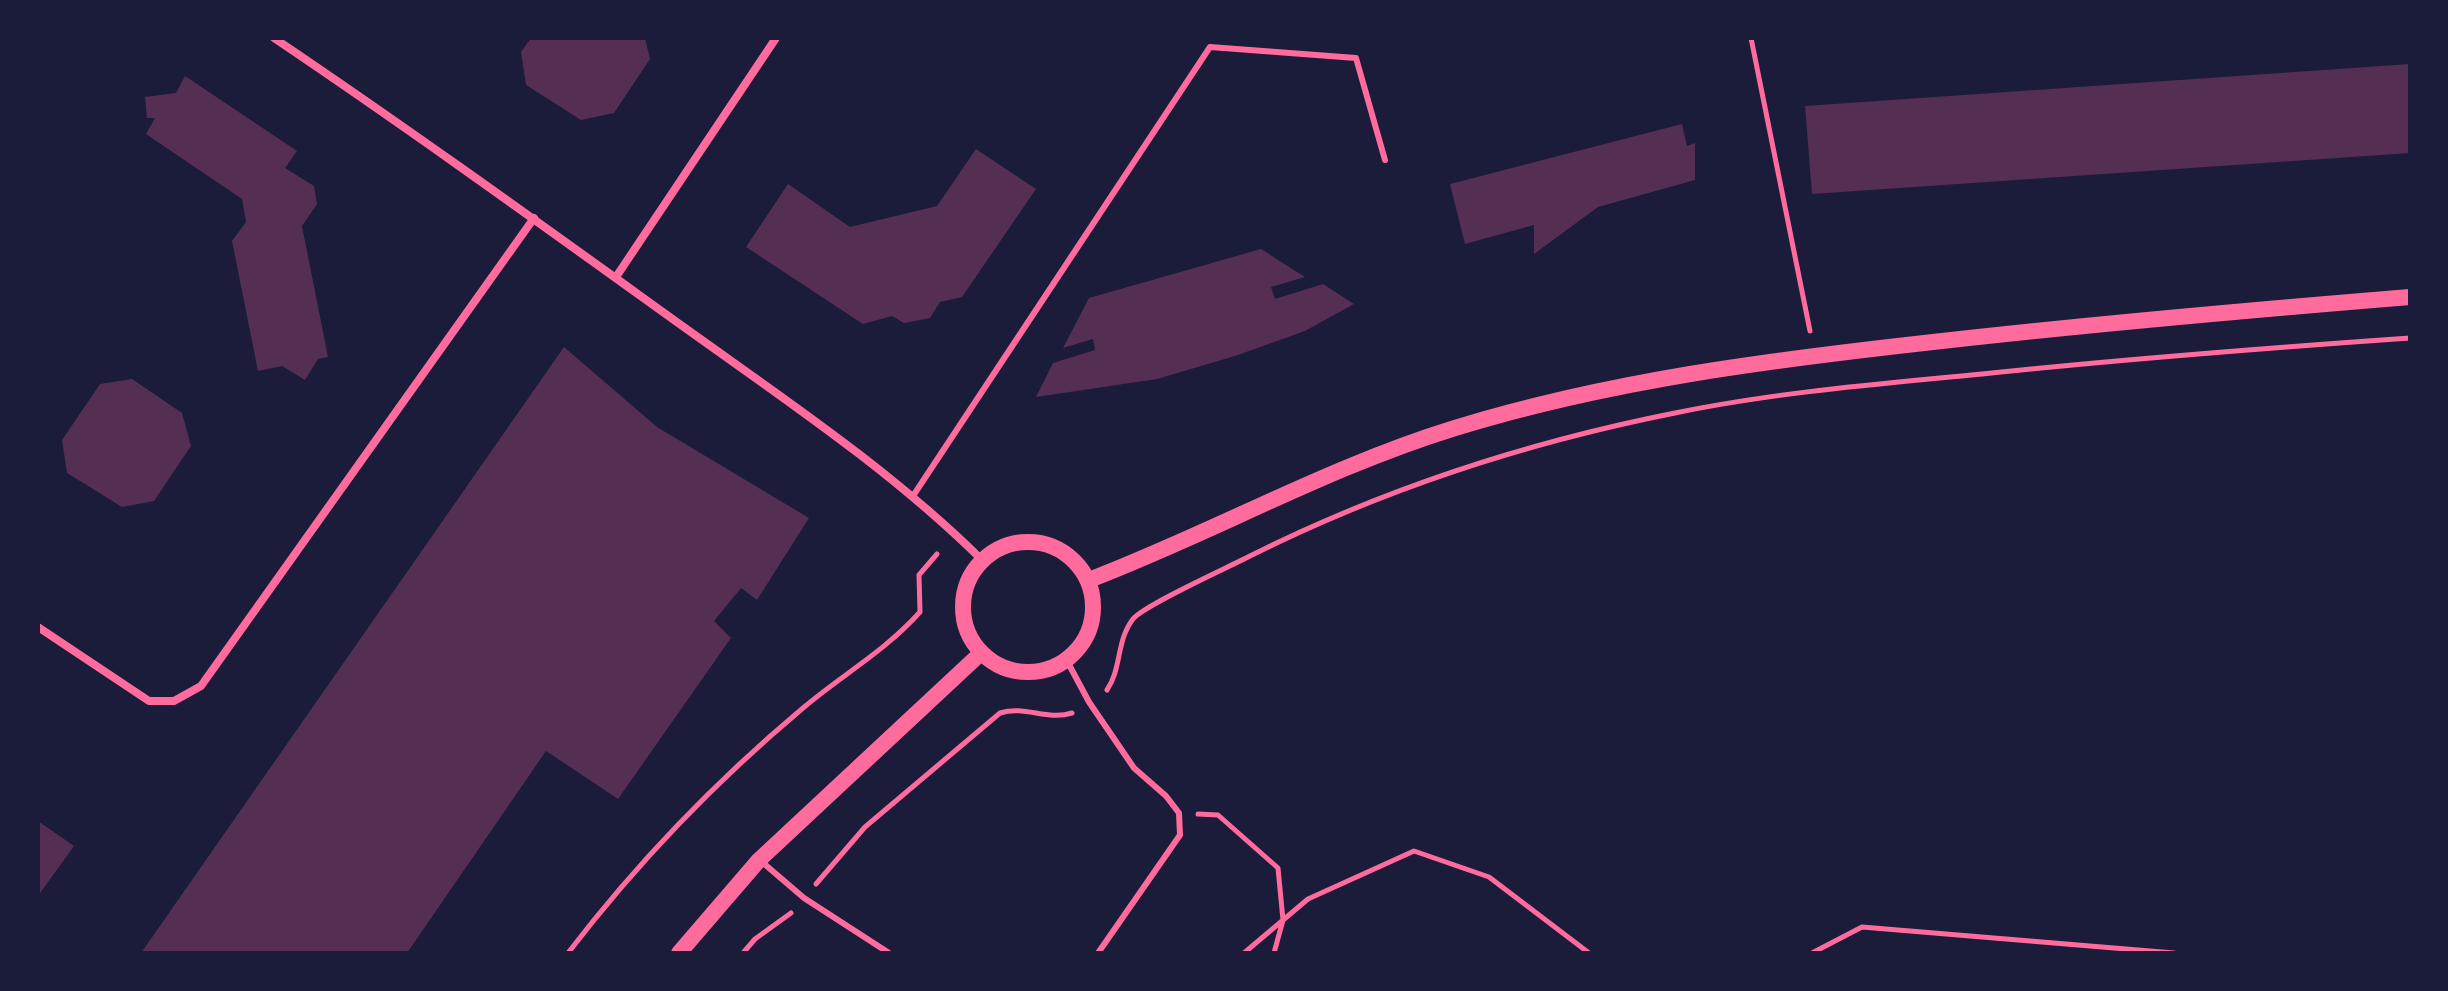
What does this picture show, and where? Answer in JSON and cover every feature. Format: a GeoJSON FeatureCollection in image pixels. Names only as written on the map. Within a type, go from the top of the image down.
{"type":"FeatureCollection","features":[{"type":"Feature","properties":{"kind":"main road"},"geometry":{"type":"LineString","coordinates":[[1089,580],[1167,550],[1264,503],[1340,471],[1452,429],[1549,401],[1666,377],[1814,355],[2169,316],[2410,297]]}},
{"type":"Feature","properties":{"kind":"main road"},"geometry":{"type":"LineString","coordinates":[[1041,542],[1069,555],[1089,580],[1094,609],[1086,638],[1066,659],[1038,671],[1008,669],[981,653],[967,632],[962,606],[968,581],[982,560],[1009,543],[1041,542]]}},
{"type":"Feature","properties":{"kind":"main road"},"geometry":{"type":"LineString","coordinates":[[679,953],[759,860],[981,653]]}},
{"type":"Feature","properties":{"kind":"street"},"geometry":{"type":"LineString","coordinates":[[274,38],[616,277],[913,496],[982,560]]}},
{"type":"Feature","properties":{"kind":"street"},"geometry":{"type":"LineString","coordinates":[[616,277],[776,38]]}},
{"type":"Feature","properties":{"kind":"street"},"geometry":{"type":"LineString","coordinates":[[38,627],[149,701],[174,701],[201,686],[534,218]]}},
{"type":"Feature","properties":{"kind":"lane"},"geometry":{"type":"LineString","coordinates":[[913,496],[1210,47],[1356,58],[1385,160]]}},
{"type":"Feature","properties":{"kind":"lane"},"geometry":{"type":"LineString","coordinates":[[1066,659],[1089,702],[1134,768],[1166,796],[1179,813],[1180,835],[1098,953]]}},
{"type":"Feature","properties":{"kind":"lane"},"geometry":{"type":"LineString","coordinates":[[759,860],[804,898],[889,953]]}},
{"type":"Feature","properties":{"kind":"path"},"geometry":{"type":"LineString","coordinates":[[1751,38],[1814,355]]}},
{"type":"Feature","properties":{"kind":"path"},"geometry":{"type":"LineString","coordinates":[[743,953],[804,898],[865,827],[1000,713],[1016,708],[1063,716],[1107,690],[1115,678],[1121,643],[1134,617],[1301,532],[1466,466],[1569,437],[1676,413],[1797,393],[2176,354],[2410,338]]}},
{"type":"Feature","properties":{"kind":"path"},"geometry":{"type":"LineString","coordinates":[[568,953],[618,887],[689,812],[804,707],[893,643],[920,612],[919,575],[937,554]]}},
{"type":"Feature","properties":{"kind":"path"},"geometry":{"type":"LineString","coordinates":[[1179,813],[1218,815],[1278,868],[1283,920],[1274,953]]}},
{"type":"Feature","properties":{"kind":"path"},"geometry":{"type":"LineString","coordinates":[[1244,953],[1308,899],[1414,851],[1489,877],[1589,953]]}},
{"type":"Feature","properties":{"kind":"path"},"geometry":{"type":"LineString","coordinates":[[1812,953],[1862,927],[2174,953]]}},
{"type":"Feature","properties":{"kind":"building"},"geometry":{"type":"Polygon","coordinates":[[[531,38],[645,38],[650,59],[614,113],[581,120],[526,85],[521,52],[531,38]]]}},
{"type":"Feature","properties":{"kind":"building"},"geometry":{"type":"Polygon","coordinates":[[[2410,64],[2410,153],[1812,194],[1805,106],[2410,64]]]}},
{"type":"Feature","properties":{"kind":"building"},"geometry":{"type":"Polygon","coordinates":[[[185,76],[297,151],[285,168],[314,186],[317,204],[302,226],[328,357],[318,359],[305,380],[282,366],[258,371],[232,241],[246,222],[242,199],[146,134],[155,118],[147,118],[145,97],[176,93],[185,76]]]}},
{"type":"Feature","properties":{"kind":"building"},"geometry":{"type":"Polygon","coordinates":[[[1682,124],[1687,146],[1695,143],[1695,180],[1598,207],[1534,254],[1534,225],[1465,244],[1450,184],[1682,124]]]}},
{"type":"Feature","properties":{"kind":"building"},"geometry":{"type":"Polygon","coordinates":[[[976,149],[1036,189],[962,297],[940,302],[930,318],[904,323],[892,316],[863,324],[746,247],[788,184],[850,227],[937,206],[976,149]]]}},
{"type":"Feature","properties":{"kind":"building"},"geometry":{"type":"Polygon","coordinates":[[[1261,249],[1305,277],[1271,287],[1275,299],[1323,284],[1354,304],[1305,331],[1157,379],[1036,397],[1053,363],[1095,350],[1093,339],[1063,348],[1089,298],[1261,249]]]}},
{"type":"Feature","properties":{"kind":"building"},"geometry":{"type":"Polygon","coordinates":[[[564,347],[657,427],[809,518],[757,600],[741,588],[714,621],[731,638],[618,799],[546,751],[407,953],[141,953],[564,347]]]}},
{"type":"Feature","properties":{"kind":"building"},"geometry":{"type":"Polygon","coordinates":[[[132,379],[182,413],[191,446],[154,501],[122,507],[67,473],[62,440],[100,384],[132,379]]]}},
{"type":"Feature","properties":{"kind":"building"},"geometry":{"type":"Polygon","coordinates":[[[38,821],[74,846],[38,896],[38,821]]]}}]}
